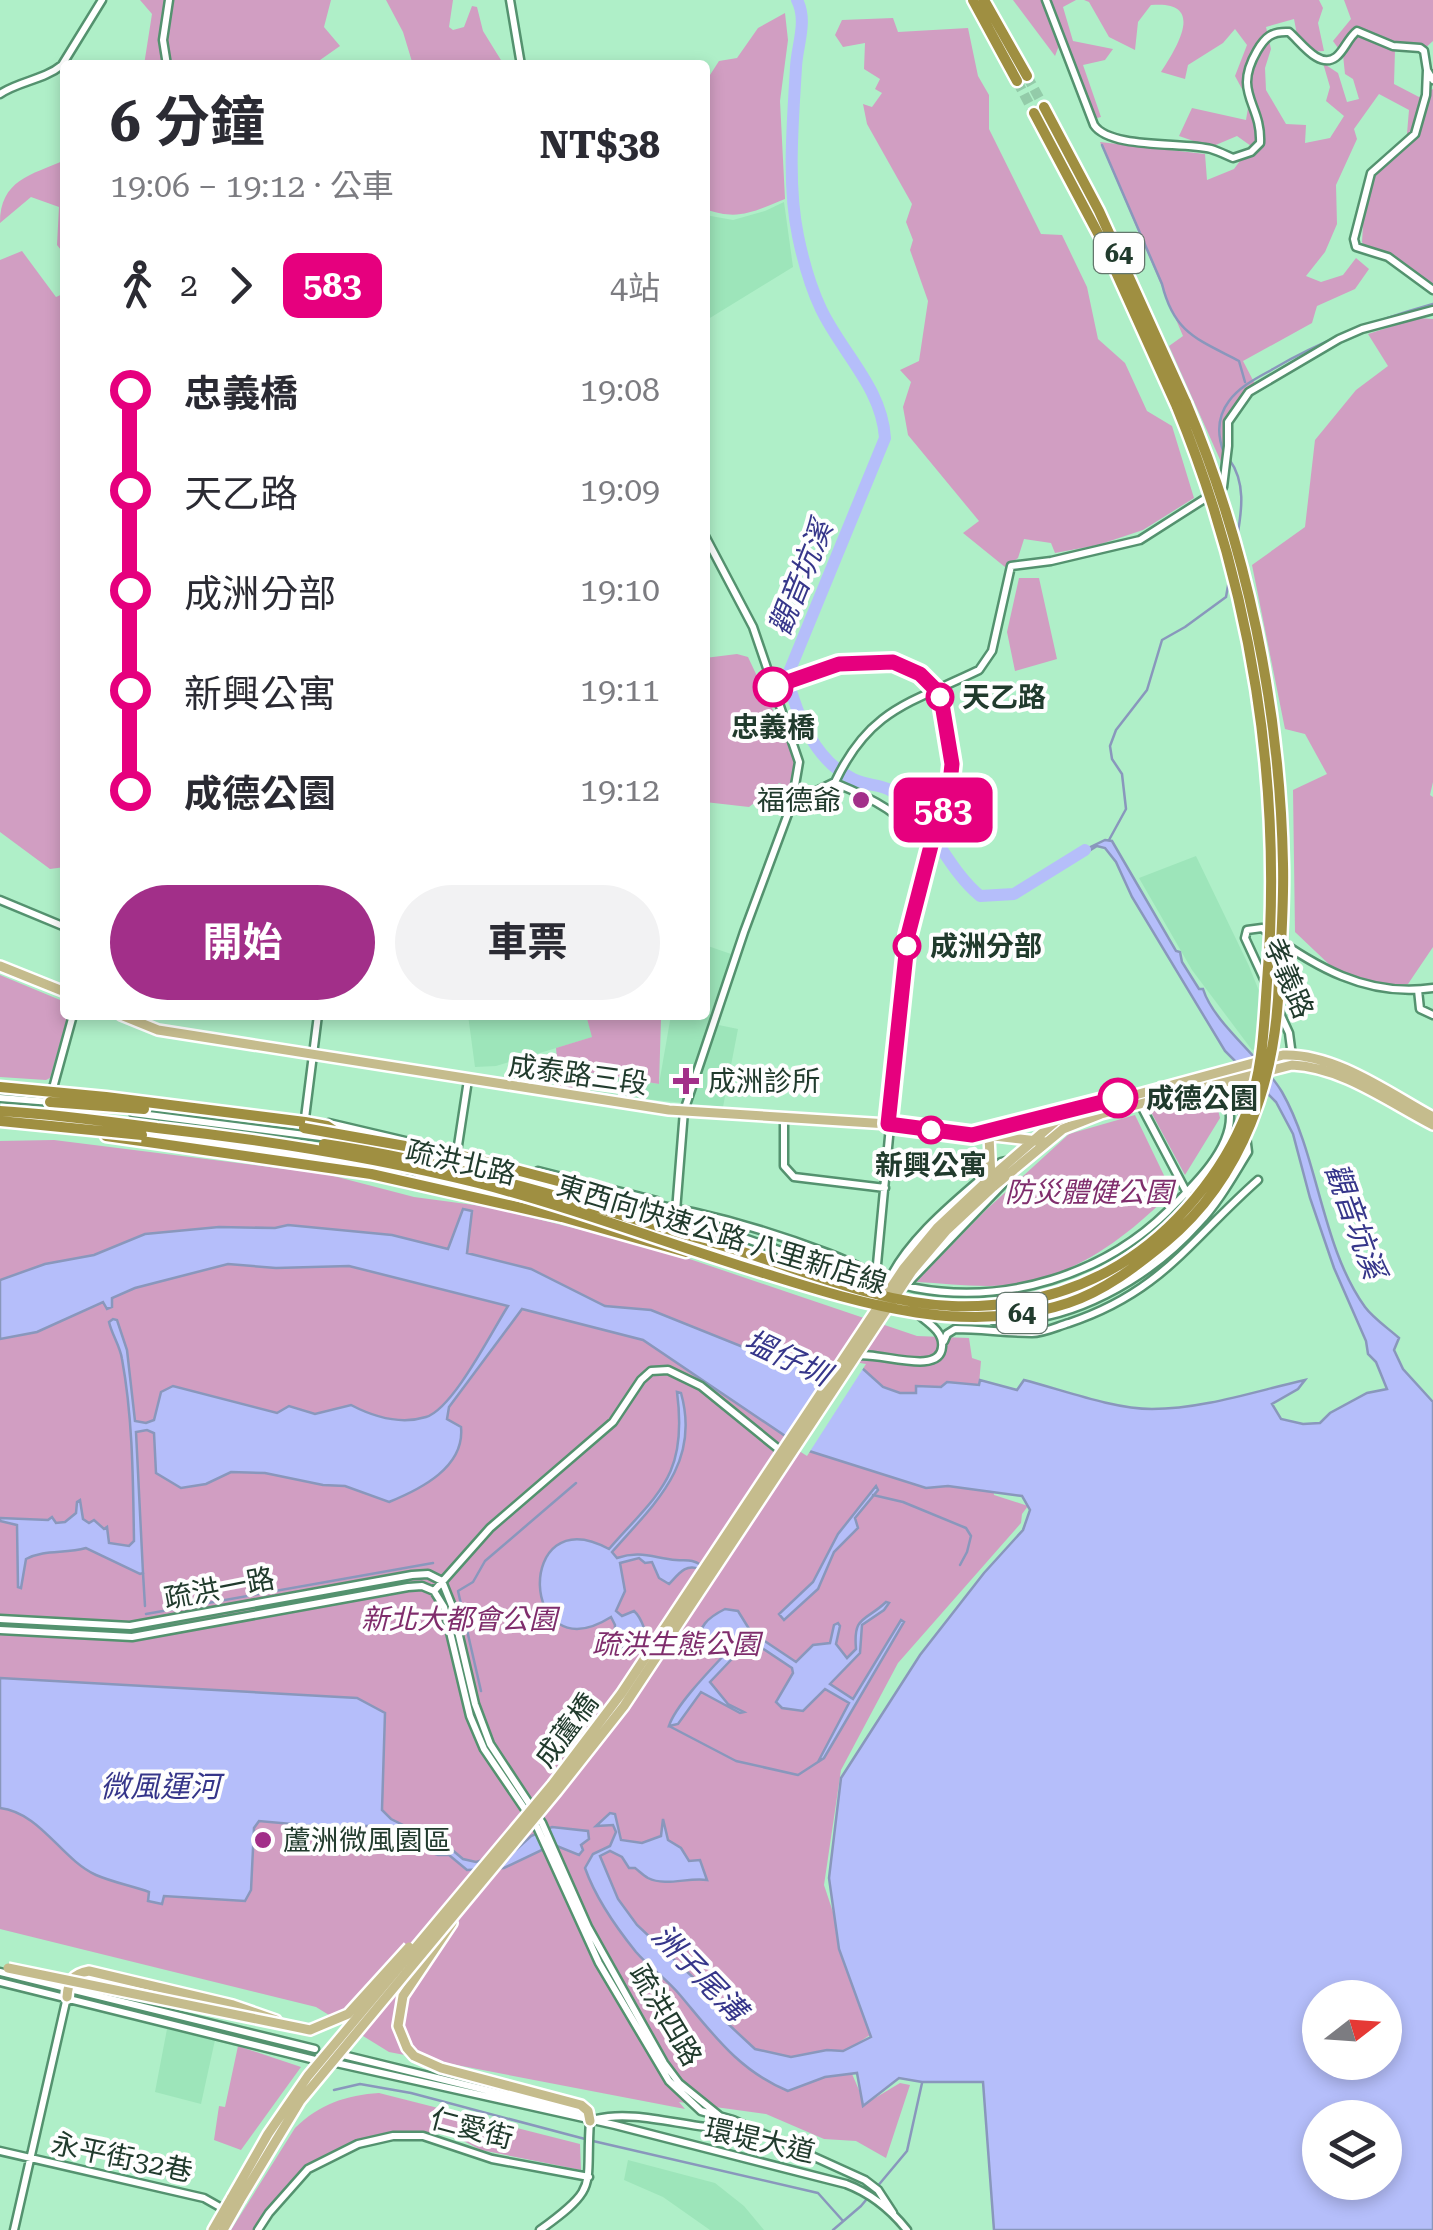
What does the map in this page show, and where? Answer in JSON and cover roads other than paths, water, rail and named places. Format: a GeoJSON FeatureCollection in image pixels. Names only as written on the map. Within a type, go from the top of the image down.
{"type":"FeatureCollection","features":[{"type":"Feature","properties":{"kind":"highway"},"geometry":{"type":"LineString","coordinates":[[980,3],[1022,78]]}},
{"type":"Feature","properties":{"kind":"highway","name":"東西向快速公路 八里新店線"},"geometry":{"type":"LineString","coordinates":[[0,1110],[231,1136],[322,1150],[476,1183],[827,1293],[913,1313],[1003,1317],[1055,1307],[1091,1294],[1140,1264],[1204,1207],[1240,1150],[1262,1093],[1275,1035],[1284,868],[1280,798],[1264,677],[1241,567],[1219,488],[1099,211],[1039,110]]}},
{"type":"Feature","properties":{"kind":"highway","name":"東西向快速公路 八里新店線"},"geometry":{"type":"LineString","coordinates":[[0,1110],[195,1126],[388,1155],[569,1198],[826,1280],[926,1304],[991,1306],[1054,1295],[1092,1281],[1125,1261],[1178,1218],[1213,1172],[1246,1114],[1263,1040],[1272,868],[1267,768],[1256,688],[1229,554],[1182,405]]}},
{"type":"Feature","properties":{"kind":"highway"},"geometry":{"type":"LineString","coordinates":[[0,1085],[327,1126],[352,1142]]}},
{"type":"Feature","properties":{"kind":"highway"},"geometry":{"type":"LineString","coordinates":[[50,1102],[304,1123],[467,1158],[573,1185],[734,1243],[770,1261]]}},
{"type":"Feature","properties":{"kind":"highway"},"geometry":{"type":"LineString","coordinates":[[0,1110],[142,1135],[304,1155]]}},
{"type":"Feature","properties":{"kind":"highway"},"geometry":{"type":"LineString","coordinates":[[29,1120],[55,1130],[370,1174],[726,1262]]}},
{"type":"Feature","properties":{"kind":"main road"},"geometry":{"type":"LineString","coordinates":[[0,966],[60,990]]}},
{"type":"Feature","properties":{"kind":"main road","name":"成泰路三段"},"geometry":{"type":"LineString","coordinates":[[133,1020],[158,1030],[314,1056],[684,1110],[888,1124],[1046,1142]]}},
{"type":"Feature","properties":{"kind":"main road"},"geometry":{"type":"LineString","coordinates":[[972,1135],[1269,1058],[1338,1068],[1433,1117]]}},
{"type":"Feature","properties":{"kind":"main road"},"geometry":{"type":"LineString","coordinates":[[991,1179],[1063,1129],[1139,1103],[1276,1070],[1292,1060]]}},
{"type":"Feature","properties":{"kind":"main road"},"geometry":{"type":"LineString","coordinates":[[1292,1060],[1335,1074],[1433,1126]]}},
{"type":"Feature","properties":{"kind":"main road"},"geometry":{"type":"LineString","coordinates":[[1014,1163],[1056,1121],[1126,1096]]}},
{"type":"Feature","properties":{"kind":"main road"},"geometry":{"type":"LineString","coordinates":[[989,1136],[991,1179]]}},
{"type":"Feature","properties":{"kind":"main road","name":"成蘆橋"},"geometry":{"type":"LineString","coordinates":[[236,2198],[268,2134],[308,2076],[552,1786],[622,1694],[904,1268],[937,1228],[991,1179]]}},
{"type":"Feature","properties":{"kind":"main road","name":"成蘆橋"},"geometry":{"type":"LineString","coordinates":[[236,2198],[300,2101],[624,1706],[912,1271],[991,1179]]}},
{"type":"Feature","properties":{"kind":"main road"},"geometry":{"type":"LineString","coordinates":[[2,1969],[310,2030],[348,2014],[470,1884]]}},
{"type":"Feature","properties":{"kind":"main road"},"geometry":{"type":"LineString","coordinates":[[466,1902],[403,1996],[400,2038],[414,2056],[441,2068],[582,2105],[590,2121]]}},
{"type":"Feature","properties":{"kind":"main road"},"geometry":{"type":"LineString","coordinates":[[68,1993],[70,1980],[90,1971],[233,2004],[293,2028]]}},
{"type":"Feature","properties":{"kind":"main road"},"geometry":{"type":"LineString","coordinates":[[223,2230],[236,2198]]}},
{"type":"Feature","properties":{"kind":"main road"},"geometry":{"type":"LineString","coordinates":[[213,2230],[229,2212]]}},
{"type":"Feature","properties":{"kind":"street"},"geometry":{"type":"LineString","coordinates":[[65,60],[102,0]]}},
{"type":"Feature","properties":{"kind":"street"},"geometry":{"type":"LineString","coordinates":[[166,60],[164,40],[169,0]]}},
{"type":"Feature","properties":{"kind":"street"},"geometry":{"type":"LineString","coordinates":[[510,0],[520,60]]}},
{"type":"Feature","properties":{"kind":"street"},"geometry":{"type":"LineString","coordinates":[[1046,0],[1099,132],[1126,140],[1210,149],[1234,158],[1251,152],[1260,143],[1261,127],[1245,82],[1248,65],[1264,38],[1277,31],[1288,32],[1316,58],[1327,60],[1337,57],[1357,31],[1392,46],[1420,48],[1427,70],[1426,94],[1415,134],[1371,173],[1354,239],[1356,247],[1388,258],[1433,290]]}},
{"type":"Feature","properties":{"kind":"street"},"geometry":{"type":"LineString","coordinates":[[0,94],[14,84],[60,67]]}},
{"type":"Feature","properties":{"kind":"street"},"geometry":{"type":"LineString","coordinates":[[1427,70],[1433,80]]}},
{"type":"Feature","properties":{"kind":"street"},"geometry":{"type":"LineString","coordinates":[[792,803],[835,782],[860,737],[887,713],[979,670],[992,651],[1011,566],[1051,561],[1148,536],[1222,487],[1228,422],[1249,392],[1350,334],[1433,310]]}},
{"type":"Feature","properties":{"kind":"street"},"geometry":{"type":"LineString","coordinates":[[676,1210],[684,1110],[792,803],[799,762],[754,627],[710,545]]}},
{"type":"Feature","properties":{"kind":"street"},"geometry":{"type":"LineString","coordinates":[[776,686],[839,664],[893,662],[906,666],[936,690],[946,716],[952,764],[946,804],[929,851],[908,935],[876,1275]]}},
{"type":"Feature","properties":{"kind":"street"},"geometry":{"type":"LineString","coordinates":[[835,782],[882,803],[921,838],[929,851]]}},
{"type":"Feature","properties":{"kind":"street"},"geometry":{"type":"LineString","coordinates":[[0,900],[60,925]]}},
{"type":"Feature","properties":{"kind":"street","name":"孝義路"},"geometry":{"type":"LineString","coordinates":[[1292,1060],[1289,1034],[1245,938],[1248,930],[1262,928],[1332,974],[1397,991],[1433,988]]}},
{"type":"Feature","properties":{"kind":"street"},"geometry":{"type":"LineString","coordinates":[[1418,990],[1420,1009],[1433,1015]]}},
{"type":"Feature","properties":{"kind":"street"},"geometry":{"type":"LineString","coordinates":[[53,1088],[72,1020]]}},
{"type":"Feature","properties":{"kind":"street"},"geometry":{"type":"LineString","coordinates":[[304,1123],[318,1020]]}},
{"type":"Feature","properties":{"kind":"street","name":"疏洪北路"},"geometry":{"type":"LineString","coordinates":[[0,1085],[53,1088],[304,1123],[610,1187],[676,1210],[833,1268],[934,1316],[1007,1322],[1066,1311],[1105,1296],[1134,1278],[1202,1220],[1248,1152],[1237,1080],[1229,1068],[1220,1084],[1230,1114],[1229,1128],[1214,1157],[1187,1192],[1156,1222],[1085,1268],[1047,1282],[968,1293],[906,1286],[831,1254],[676,1210],[583,1195],[504,1173],[352,1142],[50,1102],[0,1110]]}},
{"type":"Feature","properties":{"kind":"street"},"geometry":{"type":"LineString","coordinates":[[457,1152],[468,1080]]}},
{"type":"Feature","properties":{"kind":"street"},"geometry":{"type":"LineString","coordinates":[[1139,1103],[1208,1232]]}},
{"type":"Feature","properties":{"kind":"street","name":"疏洪北路"},"geometry":{"type":"LineString","coordinates":[[0,1110],[29,1120],[123,1128],[411,1172],[564,1210],[676,1210]]}},
{"type":"Feature","properties":{"kind":"street"},"geometry":{"type":"LineString","coordinates":[[784,1118],[787,1173],[885,1188]]}},
{"type":"Feature","properties":{"kind":"street"},"geometry":{"type":"LineString","coordinates":[[884,1292],[916,1241],[991,1179],[1001,1162],[1014,1163],[1006,1182],[906,1286],[898,1300],[936,1330],[942,1347]]}},
{"type":"Feature","properties":{"kind":"street"},"geometry":{"type":"LineString","coordinates":[[540,1825],[484,1750],[470,1716],[444,1607],[434,1590],[490,1528],[613,1422],[651,1371],[668,1370],[692,1380],[776,1449],[784,1451],[845,1364],[866,1354],[930,1362],[938,1357],[947,1334],[955,1330],[1035,1334],[1080,1319],[1152,1282],[1258,1180]]}},
{"type":"Feature","properties":{"kind":"street","name":"疏洪一路"},"geometry":{"type":"LineString","coordinates":[[0,1620],[130,1626],[412,1575],[428,1574],[442,1580]]}},
{"type":"Feature","properties":{"kind":"street"},"geometry":{"type":"LineString","coordinates":[[442,1580],[481,1723],[540,1825]]}},
{"type":"Feature","properties":{"kind":"street","name":"疏洪一路"},"geometry":{"type":"LineString","coordinates":[[0,1630],[132,1636],[408,1587],[434,1590]]}},
{"type":"Feature","properties":{"kind":"street","name":"疏洪四路"},"geometry":{"type":"LineString","coordinates":[[540,1825],[592,1949],[658,2066],[688,2101],[701,2111],[866,2180],[890,2204],[889,2211]]}},
{"type":"Feature","properties":{"kind":"street"},"geometry":{"type":"LineString","coordinates":[[2,1969],[68,1993],[315,2060]]}},
{"type":"Feature","properties":{"kind":"street"},"geometry":{"type":"LineString","coordinates":[[0,1982],[68,1993],[316,2049]]}},
{"type":"Feature","properties":{"kind":"street"},"geometry":{"type":"LineString","coordinates":[[14,2230],[68,1993]]}},
{"type":"Feature","properties":{"kind":"street","name":"環堤大道"},"geometry":{"type":"LineString","coordinates":[[342,2055],[572,2111],[590,2121]]}},
{"type":"Feature","properties":{"kind":"street","name":"環堤大道"},"geometry":{"type":"LineString","coordinates":[[336,2063],[856,2188],[889,2211],[906,2230]]}},
{"type":"Feature","properties":{"kind":"street"},"geometry":{"type":"LineString","coordinates":[[540,2230],[576,2202],[589,2177],[590,2121],[618,2114],[680,2126],[716,2128],[721,2117]]}},
{"type":"Feature","properties":{"kind":"street","name":"仁愛街"},"geometry":{"type":"LineString","coordinates":[[258,2230],[308,2170],[358,2144],[392,2136],[423,2136],[492,2159],[589,2177]]}},
{"type":"Feature","properties":{"kind":"street","name":"永平街32巷"},"geometry":{"type":"LineString","coordinates":[[0,2151],[204,2198],[229,2212]]}},
{"type":"Feature","properties":{"kind":"water"},"geometry":{"type":"Polygon","coordinates":[[[1105,840],[1112,841],[1199,989],[1203,989],[1217,1015],[1282,1092],[1304,1144],[1350,1283],[1369,1311],[1399,1338],[1394,1350],[1403,1369],[1433,1402],[1433,2230],[994,2230],[983,2082],[899,2078],[863,2106],[857,2073],[825,2077],[788,2091],[771,2083],[728,2050],[675,1989],[636,1952],[600,1901],[585,1868],[593,1854],[610,1846],[616,1832],[613,1825],[596,1826],[610,1813],[615,1814],[621,1840],[642,1843],[661,1836],[663,1819],[668,1840],[681,1848],[689,1861],[700,1860],[707,1880],[655,1881],[629,1868],[622,1857],[610,1851],[600,1856],[618,1899],[637,1925],[697,1981],[727,2023],[755,2049],[791,2057],[843,2051],[871,2037],[839,1949],[829,1878],[841,1778],[920,1655],[1023,1530],[1030,1510],[1022,1496],[948,1486],[926,1488],[806,1450],[643,1340],[522,1309],[449,1407],[447,1419],[461,1427],[456,1454],[427,1483],[389,1502],[345,1486],[265,1473],[231,1472],[206,1484],[181,1488],[156,1473],[154,1433],[147,1430],[136,1432],[143,1573],[86,1548],[26,1559],[21,1588],[18,1587],[17,1525],[0,1521],[52,1517],[56,1523],[65,1522],[76,1513],[80,1500],[83,1519],[107,1527],[109,1543],[129,1546],[134,1541],[128,1404],[121,1354],[109,1322],[113,1319],[117,1320],[127,1350],[135,1421],[154,1420],[161,1392],[173,1386],[277,1413],[289,1406],[315,1414],[351,1405],[378,1416],[407,1420],[426,1417],[448,1400],[508,1306],[349,1266],[276,1268],[228,1264],[135,1288],[112,1298],[112,1307],[107,1309],[103,1302],[37,1332],[0,1339],[0,1280],[45,1264],[94,1255],[145,1234],[288,1225],[392,1235],[448,1249],[463,1209],[472,1211],[467,1253],[531,1269],[605,1306],[651,1310],[748,1349],[796,1361],[862,1368],[883,1387],[900,1393],[916,1393],[916,1386],[941,1387],[947,1382],[979,1385],[980,1380],[1017,1390],[1024,1380],[1105,1402],[1152,1409],[1210,1403],[1305,1380],[1298,1389],[1272,1404],[1281,1419],[1303,1424],[1320,1423],[1330,1413],[1367,1393],[1387,1389],[1376,1362],[1368,1354],[1334,1268],[1293,1134],[1276,1102],[1225,1051],[1105,848],[1097,846],[1076,859],[1072,856],[1105,840]]]}},
{"type":"Feature","properties":{"kind":"water"},"geometry":{"type":"Polygon","coordinates":[[[677,1392],[681,1393],[686,1418],[679,1462],[658,1499],[612,1552],[617,1558],[640,1555],[701,1565],[699,1569],[682,1571],[669,1584],[659,1578],[652,1562],[645,1563],[639,1558],[620,1563],[625,1591],[616,1611],[622,1616],[634,1611],[644,1627],[647,1642],[647,1646],[623,1648],[614,1645],[615,1625],[611,1617],[581,1629],[559,1624],[545,1607],[540,1585],[544,1563],[556,1546],[578,1539],[609,1549],[655,1496],[674,1464],[679,1421],[677,1392]]]}},
{"type":"Feature","properties":{"kind":"water"},"geometry":{"type":"Polygon","coordinates":[[[876,1486],[878,1490],[855,1518],[858,1528],[834,1552],[818,1589],[784,1620],[779,1614],[813,1582],[838,1534],[876,1486]]]}},
{"type":"Feature","properties":{"kind":"water"},"geometry":{"type":"Polygon","coordinates":[[[889,1603],[884,1610],[862,1625],[860,1653],[830,1684],[853,1699],[901,1620],[904,1622],[824,1758],[818,1762],[849,1703],[825,1689],[803,1711],[782,1708],[776,1702],[793,1673],[792,1668],[750,1640],[710,1682],[728,1704],[744,1712],[701,1692],[678,1724],[669,1726],[686,1698],[727,1652],[727,1647],[706,1654],[697,1646],[702,1628],[719,1612],[738,1611],[751,1632],[796,1662],[813,1645],[830,1643],[838,1623],[836,1644],[847,1658],[856,1649],[859,1624],[889,1603]]]}},
{"type":"Feature","properties":{"kind":"water","name":"微風運河"},"geometry":{"type":"Polygon","coordinates":[[[0,1678],[357,1698],[385,1713],[382,1810],[391,1819],[450,1848],[463,1859],[476,1862],[516,1850],[531,1836],[552,1827],[588,1831],[589,1839],[581,1845],[579,1855],[557,1846],[548,1847],[504,1868],[467,1870],[449,1855],[421,1849],[379,1826],[259,1821],[254,1828],[251,1890],[245,1901],[164,1896],[162,1904],[148,1901],[149,1892],[96,1875],[27,1818],[0,1808],[0,1678]]]}},
{"type":"Feature","properties":{"kind":"waterway","name":"觀音坑溪"},"geometry":{"type":"LineString","coordinates":[[797,0],[802,25],[796,67],[792,173],[798,236],[817,301],[877,403],[885,438],[787,677],[796,706],[809,735],[828,760],[853,779],[886,788],[899,797],[980,896],[1014,894],[1085,850]]}},
{"type":"Feature","properties":{"kind":"waterway"},"geometry":{"type":"LineString","coordinates":[[1102,145],[1173,314],[1189,333],[1239,361],[1245,382]]}},
{"type":"Feature","properties":{"kind":"waterway"},"geometry":{"type":"LineString","coordinates":[[1224,453],[1219,433],[1222,413],[1244,387],[1331,339],[1433,304]]}},
{"type":"Feature","properties":{"kind":"waterway"},"geometry":{"type":"LineString","coordinates":[[1229,459],[1240,487],[1237,538]]}},
{"type":"Feature","properties":{"kind":"waterway"},"geometry":{"type":"LineString","coordinates":[[1109,840],[1126,809],[1122,774],[1112,759],[1110,746],[1116,730],[1147,690],[1162,640],[1226,597],[1229,580]]}},
{"type":"Feature","properties":{"kind":"waterway"},"geometry":{"type":"LineString","coordinates":[[481,1691],[458,1591],[473,1582],[485,1561],[576,1483]]}},
{"type":"Feature","properties":{"kind":"waterway"},"geometry":{"type":"LineString","coordinates":[[873,1495],[903,1502],[966,1528],[971,1536],[960,1565]]}},
{"type":"Feature","properties":{"kind":"waterway"},"geometry":{"type":"LineString","coordinates":[[146,1614],[433,1563]]}},
{"type":"Feature","properties":{"kind":"waterway"},"geometry":{"type":"LineString","coordinates":[[143,1573],[145,1606]]}},
{"type":"Feature","properties":{"kind":"waterway"},"geometry":{"type":"LineString","coordinates":[[669,1726],[736,1761],[798,1775],[818,1762]]}},
{"type":"Feature","properties":{"kind":"waterway"},"geometry":{"type":"LineString","coordinates":[[833,2230],[861,2206],[907,2151],[922,2083]]}},
{"type":"Feature","properties":{"kind":"waterway","name":"洲子尾溝"},"geometry":{"type":"LineString","coordinates":[[334,2090],[360,2084],[411,2093],[585,2139]]}},
{"type":"Feature","properties":{"kind":"waterway","name":"洲子尾溝"},"geometry":{"type":"LineString","coordinates":[[593,2141],[818,2193],[843,2221]]}},
{"type":"Feature","properties":{"kind":"tunnel"},"geometry":{"type":"LineString","coordinates":[[1027,76],[1044,107]]}},
{"type":"Feature","properties":{"kind":"tunnel"},"geometry":{"type":"LineString","coordinates":[[1017,81],[1034,113]]}},
{"type":"Feature","properties":{"kind":"place","name":"忠義橋"},"geometry":{"type":"Point","coordinates":[773,687]}},
{"type":"Feature","properties":{"kind":"place","name":"天乙路"},"geometry":{"type":"Point","coordinates":[940,697]}},
{"type":"Feature","properties":{"kind":"place","name":"福德爺"},"geometry":{"type":"Point","coordinates":[861,800]}},
{"type":"Feature","properties":{"kind":"place","name":"成洲分部"},"geometry":{"type":"Point","coordinates":[907,946]}},
{"type":"Feature","properties":{"kind":"place","name":"成洲診所"},"geometry":{"type":"Point","coordinates":[686,1081]}},
{"type":"Feature","properties":{"kind":"place","name":"成德公園"},"geometry":{"type":"Point","coordinates":[1118,1098]}},
{"type":"Feature","properties":{"kind":"place","name":"新興公寓"},"geometry":{"type":"Point","coordinates":[931,1130]}},
{"type":"Feature","properties":{"kind":"place","name":"蘆洲微風園區"},"geometry":{"type":"Point","coordinates":[263,1840]}},
{"type":"Feature","properties":{"kind":"park label","name":"防災體健公園"},"geometry":{"type":"Point","coordinates":[1089,1192]}},
{"type":"Feature","properties":{"kind":"park label","name":"新北大都會公園"},"geometry":{"type":"Point","coordinates":[459,1619]}},
{"type":"Feature","properties":{"kind":"park label","name":"疏洪生態公園"},"geometry":{"type":"Point","coordinates":[676,1644]}},
{"type":"Feature","properties":{"kind":"water label","name":"塭仔圳"},"geometry":{"type":"Point","coordinates":[787,1358]}}]}
